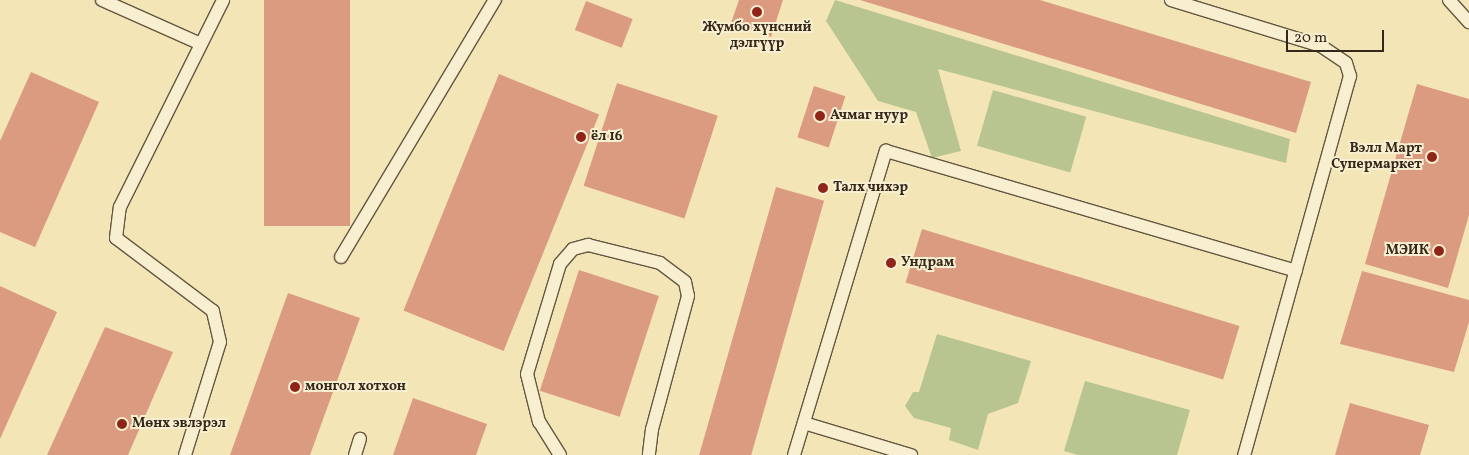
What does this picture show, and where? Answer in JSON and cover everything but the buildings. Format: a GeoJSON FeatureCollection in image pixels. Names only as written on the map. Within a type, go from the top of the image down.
{"type":"FeatureCollection","features":[{"type":"Feature","properties":{"kind":"lane"},"geometry":{"type":"LineString","coordinates":[[102,0],[201,44]]}},
{"type":"Feature","properties":{"kind":"lane"},"geometry":{"type":"LineString","coordinates":[[185,455],[220,342],[213,311],[116,238],[120,207],[223,0]]}},
{"type":"Feature","properties":{"kind":"lane"},"geometry":{"type":"LineString","coordinates":[[341,257],[495,0]]}},
{"type":"Feature","properties":{"kind":"lane"},"geometry":{"type":"LineString","coordinates":[[1171,0],[1321,46],[1346,63],[1349,90],[1244,455]]}},
{"type":"Feature","properties":{"kind":"lane"},"geometry":{"type":"LineString","coordinates":[[1449,0],[1469,22]]}},
{"type":"Feature","properties":{"kind":"lane"},"geometry":{"type":"LineString","coordinates":[[794,455],[886,151],[1296,271]]}},
{"type":"Feature","properties":{"kind":"lane"},"geometry":{"type":"LineString","coordinates":[[560,455],[539,422],[527,374],[560,264],[573,249],[588,245],[660,263],[685,282],[688,296],[652,429],[649,455]]}},
{"type":"Feature","properties":{"kind":"lane"},"geometry":{"type":"LineString","coordinates":[[804,423],[911,455]]}},
{"type":"Feature","properties":{"kind":"lane"},"geometry":{"type":"LineString","coordinates":[[355,455],[360,439]]}},
{"type":"Feature","properties":{"kind":"green space"},"geometry":{"type":"Polygon","coordinates":[[[835,0],[1290,139],[1286,163],[938,69],[961,151],[932,158],[916,112],[878,101],[826,21],[835,0]]]}},
{"type":"Feature","properties":{"kind":"green space"},"geometry":{"type":"Polygon","coordinates":[[[993,90],[1086,117],[1070,172],[977,146],[993,90]]]}},
{"type":"Feature","properties":{"kind":"green space"},"geometry":{"type":"Polygon","coordinates":[[[937,334],[1031,361],[1018,403],[988,414],[978,450],[949,440],[951,428],[914,418],[905,406],[913,392],[919,392],[937,334]]]}},
{"type":"Feature","properties":{"kind":"green space"},"geometry":{"type":"Polygon","coordinates":[[[1085,381],[1190,410],[1177,455],[1078,455],[1064,451],[1085,381]]]}},
{"type":"Feature","properties":{"kind":"place","name":"Жумбо хүнсний дэлгүүр"},"geometry":{"type":"Point","coordinates":[757,12]}},
{"type":"Feature","properties":{"kind":"place","name":"Ачмаг нуур"},"geometry":{"type":"Point","coordinates":[820,116]}},
{"type":"Feature","properties":{"kind":"place","name":"ёл 16"},"geometry":{"type":"Point","coordinates":[581,137]}},
{"type":"Feature","properties":{"kind":"place","name":"Вэлл Март Супермаркет"},"geometry":{"type":"Point","coordinates":[1432,157]}},
{"type":"Feature","properties":{"kind":"place","name":"Талх чихэр"},"geometry":{"type":"Point","coordinates":[823,188]}},
{"type":"Feature","properties":{"kind":"place","name":"МЭИК"},"geometry":{"type":"Point","coordinates":[1439,251]}},
{"type":"Feature","properties":{"kind":"place","name":"Ундрам"},"geometry":{"type":"Point","coordinates":[891,263]}},
{"type":"Feature","properties":{"kind":"place","name":"монгол хотхон"},"geometry":{"type":"Point","coordinates":[295,387]}},
{"type":"Feature","properties":{"kind":"place","name":"Мөнх эвлэрэл"},"geometry":{"type":"Point","coordinates":[122,424]}}]}
